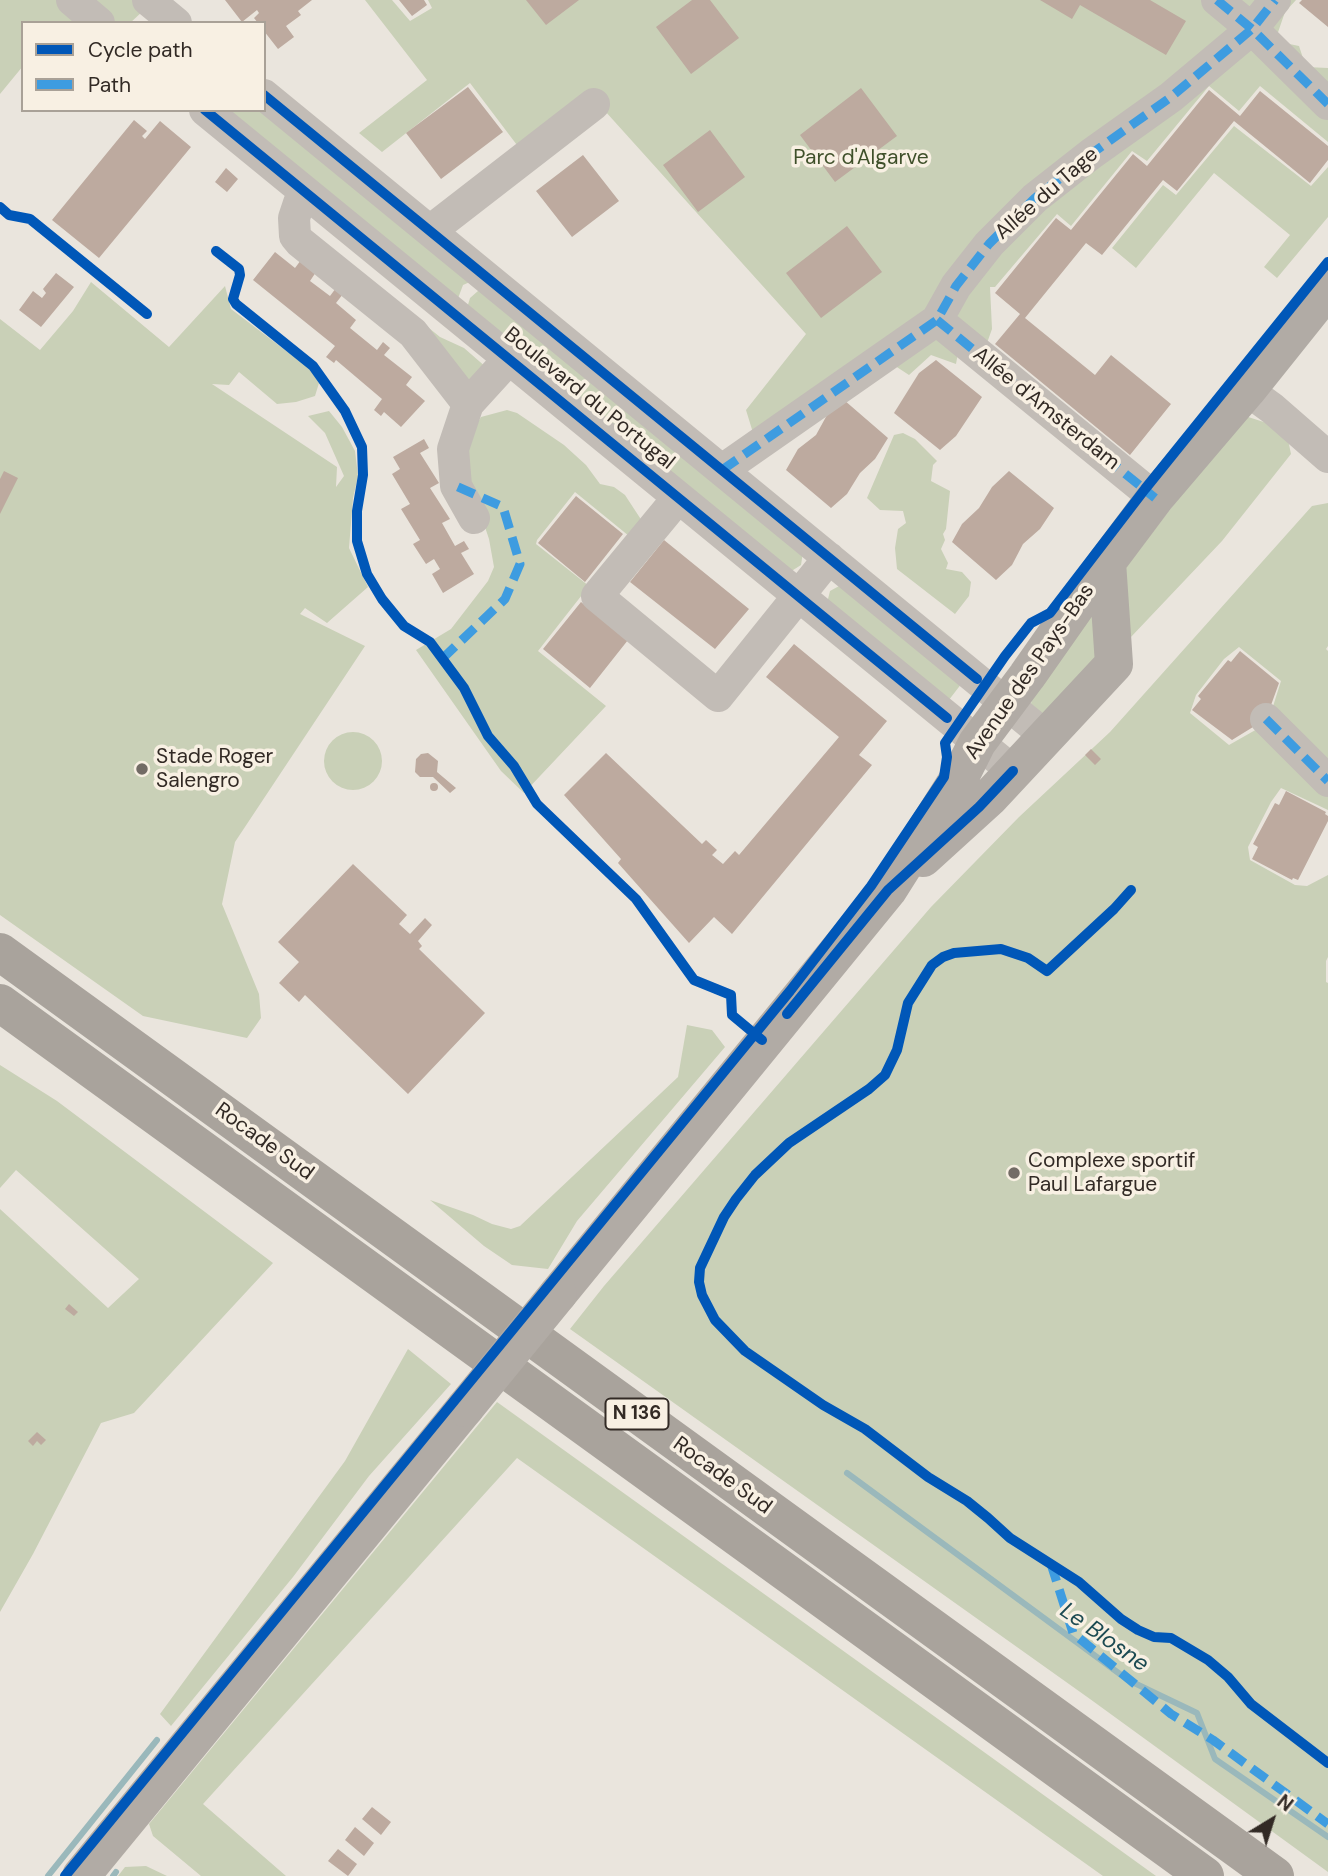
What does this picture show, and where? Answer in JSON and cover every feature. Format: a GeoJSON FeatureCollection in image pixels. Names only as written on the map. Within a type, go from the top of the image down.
{"type":"FeatureCollection","features":[{"type":"Feature","properties":{"kind":"highway","name":"Rocade Sud"},"geometry":{"type":"LineString","coordinates":[[0,952],[1275,1876]]}},
{"type":"Feature","properties":{"kind":"highway","name":"Rocade Sud"},"geometry":{"type":"LineString","coordinates":[[0,1003],[1205,1876]]}},
{"type":"Feature","properties":{"kind":"main road","name":"Avenue des Pays-Bas"},"geometry":{"type":"LineString","coordinates":[[81,1876],[888,890],[962,773],[977,743],[1107,562],[1155,498],[1328,289]]}},
{"type":"Feature","properties":{"kind":"main road","name":"Avenue des Pays-Bas"},"geometry":{"type":"LineString","coordinates":[[888,890],[982,805],[1114,664],[1107,562]]}},
{"type":"Feature","properties":{"kind":"street"},"geometry":{"type":"LineString","coordinates":[[72,0],[97,21]]}},
{"type":"Feature","properties":{"kind":"street"},"geometry":{"type":"LineString","coordinates":[[1217,0],[1252,29],[1328,104]]}},
{"type":"Feature","properties":{"kind":"street","name":"Allée du Tage"},"geometry":{"type":"LineString","coordinates":[[722,470],[937,320],[956,286],[989,244],[1035,198],[1171,97],[1252,29],[1275,0]]}},
{"type":"Feature","properties":{"kind":"street","name":"Boulevard du Portugal"},"geometry":{"type":"LineString","coordinates":[[266,97],[1047,737]]}},
{"type":"Feature","properties":{"kind":"street"},"geometry":{"type":"LineString","coordinates":[[430,231],[594,104]]}},
{"type":"Feature","properties":{"kind":"street","name":"Boulevard du Portugal"},"geometry":{"type":"LineString","coordinates":[[207,112],[1013,771]]}},
{"type":"Feature","properties":{"kind":"street"},"geometry":{"type":"LineString","coordinates":[[306,193],[294,218],[295,236],[413,333],[468,404]]}},
{"type":"Feature","properties":{"kind":"street"},"geometry":{"type":"LineString","coordinates":[[461,320],[463,299],[467,293],[472,287],[490,280]]}},
{"type":"Feature","properties":{"kind":"street","name":"Allée d'Amsterdam"},"geometry":{"type":"LineString","coordinates":[[937,320],[1155,498]]}},
{"type":"Feature","properties":{"kind":"street"},"geometry":{"type":"LineString","coordinates":[[474,518],[456,486],[453,449],[468,404],[509,359]]}},
{"type":"Feature","properties":{"kind":"street"},"geometry":{"type":"LineString","coordinates":[[1247,390],[1328,457]]}},
{"type":"Feature","properties":{"kind":"street"},"geometry":{"type":"LineString","coordinates":[[678,498],[597,596],[718,695],[829,558]]}},
{"type":"Feature","properties":{"kind":"street"},"geometry":{"type":"LineString","coordinates":[[1266,719],[1328,781]]}},
{"type":"Feature","properties":{"kind":"green space"},"geometry":{"type":"Polygon","coordinates":[[[0,0],[58,0],[78,21],[21,21],[21,68],[0,94],[0,0]]]}},
{"type":"Feature","properties":{"kind":"green space"},"geometry":{"type":"Polygon","coordinates":[[[85,0],[136,0],[143,11],[132,21],[110,21],[85,0]]]}},
{"type":"Feature","properties":{"kind":"green space","name":"Parc d'Algarve"},"geometry":{"type":"Polygon","coordinates":[[[365,0],[392,0],[410,21],[432,8],[428,0],[1296,0],[1285,12],[1275,41],[1299,46],[1306,67],[1328,68],[1328,142],[1260,86],[1239,111],[1209,86],[1147,161],[1132,151],[1071,226],[1057,214],[995,287],[990,287],[992,329],[987,343],[959,347],[956,364],[931,355],[909,375],[877,354],[754,436],[746,410],[806,334],[605,111],[523,153],[470,83],[382,152],[359,133],[427,80],[365,0]]]}},
{"type":"Feature","properties":{"kind":"green space"},"geometry":{"type":"Polygon","coordinates":[[[222,112],[266,112],[472,281],[463,285],[457,301],[222,112]]]}},
{"type":"Feature","properties":{"kind":"green space"},"geometry":{"type":"Polygon","coordinates":[[[1234,126],[1311,186],[1328,167],[1328,217],[1277,278],[1264,267],[1290,235],[1214,173],[1136,268],[1112,248],[1163,185],[1176,195],[1234,126]]]}},
{"type":"Feature","properties":{"kind":"green space"},"geometry":{"type":"Polygon","coordinates":[[[309,231],[440,337],[464,348],[487,368],[473,386],[309,231]]]}},
{"type":"Feature","properties":{"kind":"green space","name":"Stade Roger Salengro"},"geometry":{"type":"Polygon","coordinates":[[[91,282],[169,347],[225,286],[231,309],[310,369],[319,383],[315,396],[277,404],[239,372],[229,385],[212,384],[337,467],[336,487],[344,476],[325,433],[308,416],[329,411],[342,427],[355,451],[358,476],[353,498],[349,548],[368,587],[327,623],[305,608],[300,614],[365,646],[235,842],[222,904],[259,994],[261,1018],[247,1038],[143,1016],[0,915],[0,319],[40,350],[73,311],[91,282]]]}},
{"type":"Feature","properties":{"kind":"green space"},"geometry":{"type":"Polygon","coordinates":[[[478,291],[485,291],[803,552],[801,565],[790,572],[467,308],[470,298],[478,291]]]}},
{"type":"Feature","properties":{"kind":"green space"},"geometry":{"type":"Polygon","coordinates":[[[507,410],[517,413],[564,445],[586,465],[600,484],[614,487],[625,495],[642,521],[629,536],[575,492],[537,540],[536,544],[589,586],[538,651],[606,706],[524,793],[501,771],[416,650],[451,629],[488,581],[494,567],[489,539],[460,452],[481,417],[507,410]]]}},
{"type":"Feature","properties":{"kind":"green space"},"geometry":{"type":"Polygon","coordinates":[[[1242,415],[1273,425],[1287,435],[1291,454],[1222,541],[1057,715],[1047,718],[1031,704],[1033,689],[1242,415]]]}},
{"type":"Feature","properties":{"kind":"green space"},"geometry":{"type":"Polygon","coordinates":[[[903,433],[915,439],[937,461],[933,465],[931,481],[950,491],[946,529],[943,534],[945,540],[941,549],[948,563],[946,569],[962,572],[971,582],[969,596],[955,614],[897,569],[895,548],[898,529],[906,523],[903,511],[880,510],[867,498],[894,435],[903,433]]]}},
{"type":"Feature","properties":{"kind":"green space","name":"Complexe sportif Paul Lafargue"},"geometry":{"type":"Polygon","coordinates":[[[1328,503],[1328,776],[1269,719],[1281,681],[1239,647],[1224,659],[1196,695],[1190,713],[1229,745],[1266,724],[1328,788],[1328,810],[1281,788],[1248,847],[1250,860],[1295,885],[1307,886],[1328,875],[1328,1872],[570,1329],[604,1286],[931,907],[1019,817],[1110,732],[1312,506],[1328,503]]]}},
{"type":"Feature","properties":{"kind":"green space"},"geometry":{"type":"Polygon","coordinates":[[[841,585],[962,683],[945,705],[827,603],[830,591],[841,585]]]}},
{"type":"Feature","properties":{"kind":"green space"},"geometry":{"type":"Polygon","coordinates":[[[347,732],[359,732],[374,740],[382,755],[382,767],[374,782],[359,790],[347,790],[332,782],[324,767],[324,755],[332,740],[347,732]]]}},
{"type":"Feature","properties":{"kind":"green space"},"geometry":{"type":"Polygon","coordinates":[[[687,1025],[712,1030],[725,1047],[577,1221],[548,1269],[512,1265],[484,1246],[430,1200],[492,1224],[511,1229],[520,1226],[678,1077],[687,1025]]]}},
{"type":"Feature","properties":{"kind":"green space"},"geometry":{"type":"Polygon","coordinates":[[[0,1065],[57,1101],[273,1263],[134,1413],[101,1423],[0,1612],[0,1209],[108,1308],[139,1279],[16,1170],[0,1188],[0,1065]]]}},
{"type":"Feature","properties":{"kind":"green space"},"geometry":{"type":"Polygon","coordinates":[[[408,1349],[451,1384],[369,1476],[293,1577],[171,1726],[160,1714],[345,1461],[408,1349]]]}},
{"type":"Feature","properties":{"kind":"green space"},"geometry":{"type":"Polygon","coordinates":[[[497,1402],[1156,1876],[1103,1876],[517,1458],[203,1804],[286,1876],[201,1876],[153,1836],[149,1824],[497,1402]]]}},
{"type":"Feature","properties":{"kind":"green space"},"geometry":{"type":"Polygon","coordinates":[[[146,1866],[167,1876],[118,1876],[125,1867],[146,1866]]]}},
{"type":"Feature","properties":{"kind":"building"},"geometry":{"type":"Polygon","coordinates":[[[225,0],[312,0],[298,11],[301,15],[286,26],[294,37],[278,49],[266,34],[266,21],[256,21],[254,18],[259,13],[257,10],[241,21],[225,0]]]}},
{"type":"Feature","properties":{"kind":"building"},"geometry":{"type":"Polygon","coordinates":[[[399,0],[424,0],[427,5],[412,16],[399,0]]]}},
{"type":"Feature","properties":{"kind":"building"},"geometry":{"type":"Polygon","coordinates":[[[526,0],[579,0],[546,25],[526,0]]]}},
{"type":"Feature","properties":{"kind":"building"},"geometry":{"type":"Polygon","coordinates":[[[692,0],[710,0],[739,38],[691,74],[656,27],[692,0]]]}},
{"type":"Feature","properties":{"kind":"building"},"geometry":{"type":"Polygon","coordinates":[[[1040,0],[1150,0],[1186,21],[1166,55],[1080,5],[1072,19],[1040,0]]]}},
{"type":"Feature","properties":{"kind":"building"},"geometry":{"type":"Polygon","coordinates":[[[1302,0],[1328,0],[1328,27],[1299,3],[1302,0]]]}},
{"type":"Feature","properties":{"kind":"building"},"geometry":{"type":"Polygon","coordinates":[[[468,87],[503,132],[441,179],[406,133],[468,87]]]}},
{"type":"Feature","properties":{"kind":"building"},"geometry":{"type":"Polygon","coordinates":[[[861,88],[897,136],[835,182],[800,135],[861,88]]]}},
{"type":"Feature","properties":{"kind":"building"},"geometry":{"type":"Polygon","coordinates":[[[1209,90],[1240,116],[1260,91],[1328,146],[1328,160],[1310,183],[1234,121],[1177,191],[1163,180],[1102,255],[1086,243],[1025,318],[1095,375],[1111,355],[1171,404],[1130,455],[995,344],[1020,314],[995,293],[1056,218],[1071,230],[1133,154],[1147,166],[1209,90]]]}},
{"type":"Feature","properties":{"kind":"building"},"geometry":{"type":"Polygon","coordinates":[[[134,120],[147,131],[142,136],[145,139],[160,121],[191,147],[99,258],[52,220],[134,120]]]}},
{"type":"Feature","properties":{"kind":"building"},"geometry":{"type":"Polygon","coordinates":[[[710,130],[745,177],[698,212],[663,165],[710,130]]]}},
{"type":"Feature","properties":{"kind":"building"},"geometry":{"type":"Polygon","coordinates":[[[583,155],[619,201],[572,237],[536,191],[583,155]]]}},
{"type":"Feature","properties":{"kind":"building"},"geometry":{"type":"Polygon","coordinates":[[[226,168],[238,179],[227,192],[215,182],[226,168]]]}},
{"type":"Feature","properties":{"kind":"building"},"geometry":{"type":"Polygon","coordinates":[[[847,226],[882,272],[821,318],[786,273],[847,226]]]}},
{"type":"Feature","properties":{"kind":"building"},"geometry":{"type":"Polygon","coordinates":[[[275,252],[295,268],[301,260],[316,272],[310,281],[330,296],[336,288],[343,294],[336,303],[356,320],[350,328],[377,350],[383,342],[390,348],[384,355],[412,377],[406,385],[425,401],[401,427],[384,412],[381,416],[374,410],[382,399],[336,360],[334,363],[326,357],[335,346],[253,280],[275,252]]]}},
{"type":"Feature","properties":{"kind":"building"},"geometry":{"type":"Polygon","coordinates":[[[56,273],[74,287],[41,327],[19,310],[33,291],[42,298],[46,293],[43,289],[56,273]]]}},
{"type":"Feature","properties":{"kind":"building"},"geometry":{"type":"Polygon","coordinates":[[[936,360],[982,397],[956,436],[940,450],[894,413],[919,373],[936,360]]]}},
{"type":"Feature","properties":{"kind":"building"},"geometry":{"type":"Polygon","coordinates":[[[844,400],[888,438],[847,494],[831,508],[786,470],[798,449],[816,435],[827,415],[844,400]]]}},
{"type":"Feature","properties":{"kind":"building"},"geometry":{"type":"Polygon","coordinates":[[[424,439],[429,448],[420,453],[439,483],[430,488],[450,519],[442,523],[455,546],[464,541],[469,549],[461,553],[474,574],[443,593],[432,574],[440,569],[434,559],[426,564],[413,544],[420,540],[401,509],[410,504],[392,474],[400,469],[393,457],[424,439]]]}},
{"type":"Feature","properties":{"kind":"building"},"geometry":{"type":"Polygon","coordinates":[[[4,471],[18,478],[0,514],[0,479],[4,471]]]}},
{"type":"Feature","properties":{"kind":"building"},"geometry":{"type":"Polygon","coordinates":[[[1009,471],[1054,508],[1040,529],[1023,544],[1012,565],[996,580],[952,542],[962,524],[979,508],[992,487],[1009,471]]]}},
{"type":"Feature","properties":{"kind":"building"},"geometry":{"type":"Polygon","coordinates":[[[576,496],[623,534],[585,582],[538,543],[576,496]]]}},
{"type":"Feature","properties":{"kind":"building"},"geometry":{"type":"Polygon","coordinates":[[[664,540],[749,609],[715,649],[630,582],[664,540]]]}},
{"type":"Feature","properties":{"kind":"building"},"geometry":{"type":"Polygon","coordinates":[[[581,602],[628,640],[590,688],[543,649],[581,602]]]}},
{"type":"Feature","properties":{"kind":"building"},"geometry":{"type":"Polygon","coordinates":[[[794,644],[887,721],[859,755],[872,765],[732,934],[714,917],[689,943],[618,863],[621,859],[564,795],[606,753],[702,844],[706,840],[717,850],[712,855],[723,864],[735,851],[739,855],[839,737],[766,677],[794,644]]]}},
{"type":"Feature","properties":{"kind":"building"},"geometry":{"type":"Polygon","coordinates":[[[1240,651],[1279,683],[1266,719],[1232,740],[1192,710],[1201,699],[1198,696],[1228,660],[1231,662],[1240,651]]]}},
{"type":"Feature","properties":{"kind":"building"},"geometry":{"type":"Polygon","coordinates":[[[1091,749],[1101,759],[1095,765],[1085,755],[1091,749]]]}},
{"type":"Feature","properties":{"kind":"building"},"geometry":{"type":"Polygon","coordinates":[[[428,753],[438,761],[437,772],[456,788],[450,793],[433,777],[420,777],[415,772],[416,759],[421,754],[428,753]]]}},
{"type":"Feature","properties":{"kind":"building"},"geometry":{"type":"Polygon","coordinates":[[[434,783],[438,787],[434,791],[430,787],[434,783]]]}},
{"type":"Feature","properties":{"kind":"building"},"geometry":{"type":"Polygon","coordinates":[[[1286,791],[1326,812],[1328,816],[1328,821],[1298,880],[1292,880],[1252,859],[1258,847],[1253,844],[1275,803],[1279,805],[1286,791]]]}},
{"type":"Feature","properties":{"kind":"building"},"geometry":{"type":"Polygon","coordinates":[[[353,864],[407,915],[399,924],[410,934],[425,918],[432,925],[418,941],[422,946],[419,949],[485,1013],[408,1094],[305,995],[299,1002],[279,983],[299,962],[278,942],[353,864]]]}},
{"type":"Feature","properties":{"kind":"building"},"geometry":{"type":"Polygon","coordinates":[[[69,1304],[78,1312],[74,1316],[65,1309],[69,1304]]]}},
{"type":"Feature","properties":{"kind":"building"},"geometry":{"type":"Polygon","coordinates":[[[37,1432],[46,1440],[41,1445],[37,1441],[33,1446],[28,1441],[37,1432]]]}},
{"type":"Feature","properties":{"kind":"building"},"geometry":{"type":"Polygon","coordinates":[[[372,1807],[391,1822],[381,1835],[362,1819],[372,1807]]]}},
{"type":"Feature","properties":{"kind":"building"},"geometry":{"type":"Polygon","coordinates":[[[355,1827],[374,1843],[364,1856],[345,1840],[355,1827]]]}},
{"type":"Feature","properties":{"kind":"building"},"geometry":{"type":"Polygon","coordinates":[[[338,1849],[357,1864],[348,1876],[328,1861],[338,1849]]]}},
{"type":"Feature","properties":{"kind":"waterway","name":"Le Blosne"},"geometry":{"type":"LineString","coordinates":[[847,1473],[1128,1680],[1197,1713],[1215,1759],[1328,1837]]}},
{"type":"Feature","properties":{"kind":"waterway"},"geometry":{"type":"LineString","coordinates":[[48,1876],[157,1740]]}},
{"type":"Feature","properties":{"kind":"waterway"},"geometry":{"type":"LineString","coordinates":[[113,1876],[116,1872]]}},
{"type":"Feature","properties":{"kind":"marked path"},"geometry":{"type":"LineString","coordinates":[[1217,0],[1252,29],[1328,104]]}},
{"type":"Feature","properties":{"kind":"marked path"},"geometry":{"type":"LineString","coordinates":[[722,470],[937,320],[956,286],[989,244],[1035,198],[1171,97],[1252,29],[1275,0]]}},
{"type":"Feature","properties":{"kind":"marked path"},"geometry":{"type":"LineString","coordinates":[[937,320],[1155,498]]}},
{"type":"Feature","properties":{"kind":"marked path"},"geometry":{"type":"LineString","coordinates":[[442,659],[505,599],[520,564],[503,507],[456,486]]}},
{"type":"Feature","properties":{"kind":"marked path"},"geometry":{"type":"LineString","coordinates":[[1266,719],[1328,781]]}},
{"type":"Feature","properties":{"kind":"marked path"},"geometry":{"type":"LineString","coordinates":[[1051,1564],[1073,1633],[1171,1714],[1213,1740],[1328,1824]]}},
{"type":"Feature","properties":{"kind":"cycle path"},"geometry":{"type":"LineString","coordinates":[[266,97],[977,679]]}},
{"type":"Feature","properties":{"kind":"cycle path"},"geometry":{"type":"LineString","coordinates":[[207,112],[947,718]]}},
{"type":"Feature","properties":{"kind":"cycle path"},"geometry":{"type":"LineString","coordinates":[[0,207],[9,215],[30,219],[147,314]]}},
{"type":"Feature","properties":{"kind":"cycle path"},"geometry":{"type":"LineString","coordinates":[[216,251],[239,269],[240,275],[233,299],[236,304],[313,366],[345,411],[362,447],[363,475],[357,511],[357,541],[367,574],[382,599],[404,626],[430,642],[464,688],[488,736],[514,766],[537,804],[636,899],[694,980],[731,995],[732,1015],[762,1040]]}},
{"type":"Feature","properties":{"kind":"cycle path"},"geometry":{"type":"LineString","coordinates":[[65,1876],[790,991],[871,886],[944,777],[947,757],[945,743],[1005,656],[1031,623],[1050,613],[1145,489],[1328,262]]}},
{"type":"Feature","properties":{"kind":"cycle path"},"geometry":{"type":"LineString","coordinates":[[787,1014],[888,890],[979,807],[1013,771]]}},
{"type":"Feature","properties":{"kind":"cycle path"},"geometry":{"type":"LineString","coordinates":[[1131,890],[1047,971],[1028,958],[1001,949],[954,953],[932,965],[908,1003],[897,1050],[885,1075],[869,1089],[789,1143],[755,1175],[724,1217],[700,1268],[699,1282],[702,1295],[715,1320],[745,1351],[823,1405],[865,1429],[928,1477],[967,1501],[1010,1538],[1079,1582],[1121,1619],[1154,1637],[1171,1638],[1208,1660],[1228,1677],[1251,1704],[1328,1763]]}},
{"type":"Feature","properties":{"kind":"place","name":"Stade Roger Salengro"},"geometry":{"type":"Point","coordinates":[142,769]}},
{"type":"Feature","properties":{"kind":"place","name":"Complexe sportif Paul Lafargue"},"geometry":{"type":"Point","coordinates":[1014,1173]}}]}
